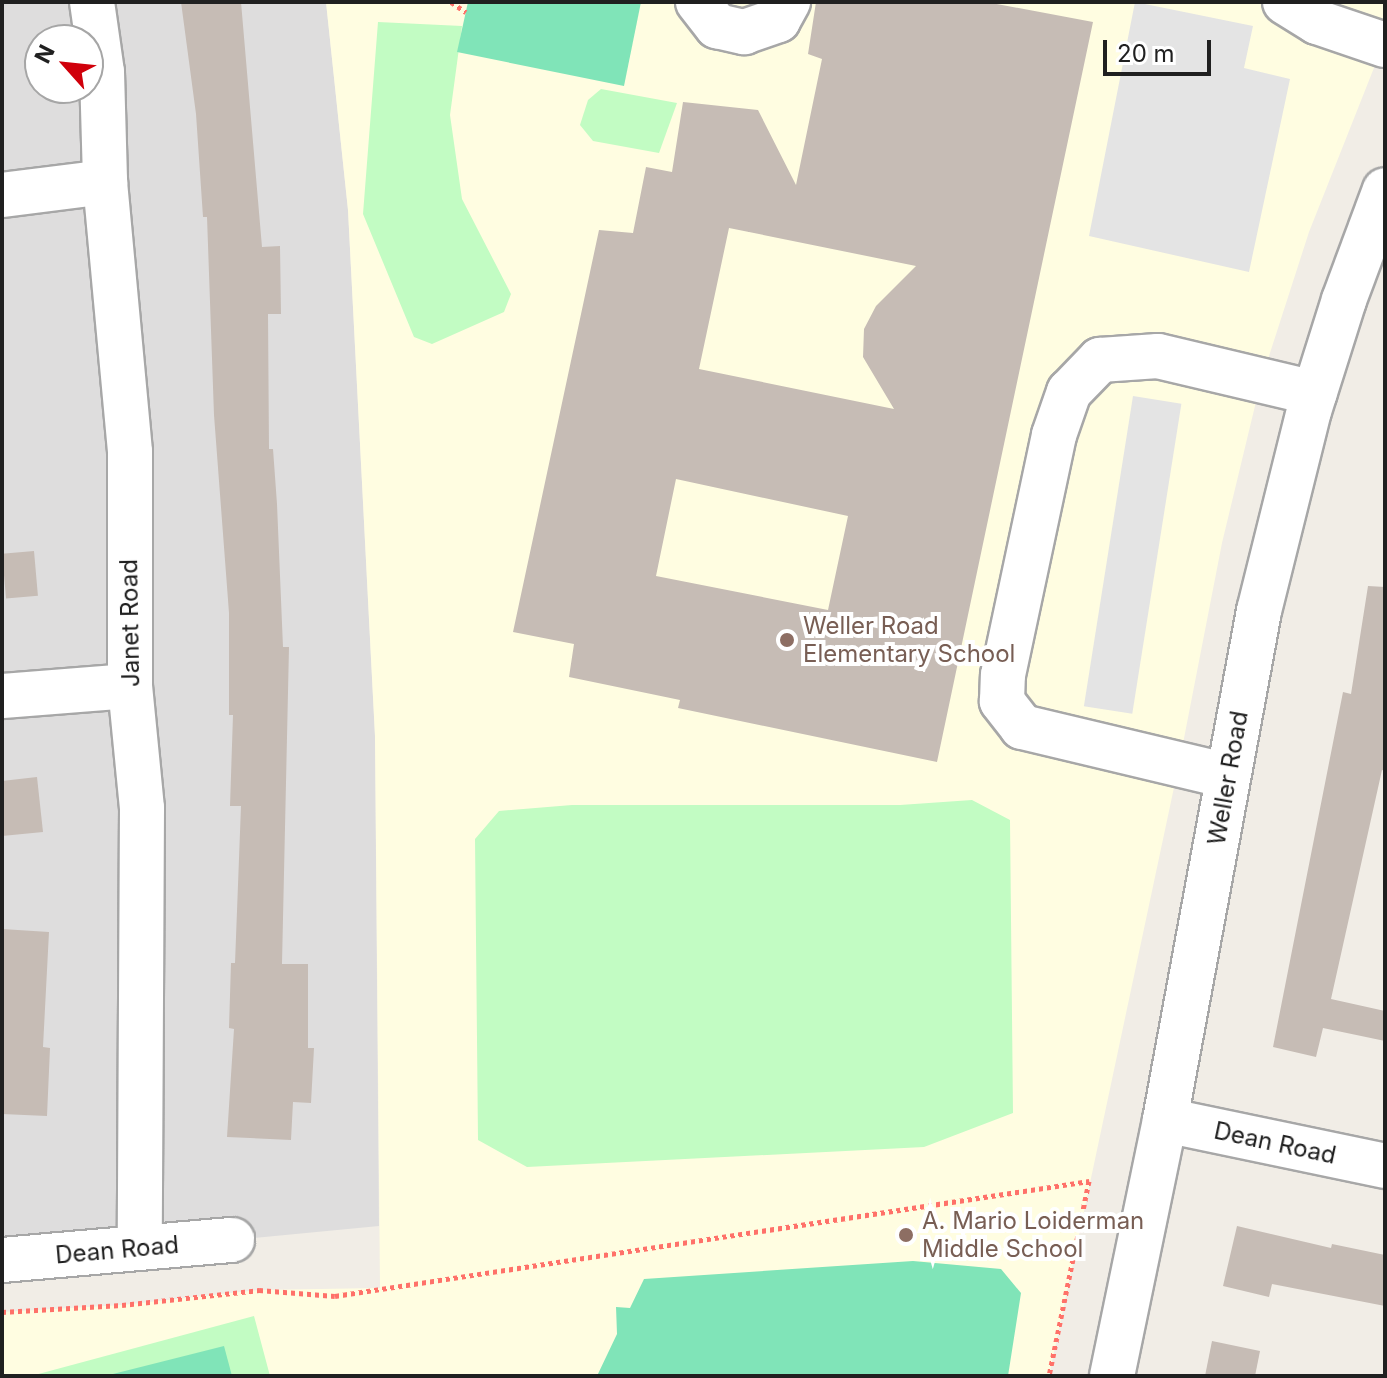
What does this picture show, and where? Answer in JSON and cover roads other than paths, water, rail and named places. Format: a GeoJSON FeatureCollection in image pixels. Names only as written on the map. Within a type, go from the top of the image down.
{"type":"FeatureCollection","features":[{"type":"Feature","properties":{"kind":"street","name":"Janet Road"},"geometry":{"type":"LineString","coordinates":[[92,2],[102,72],[105,182],[130,452],[130,686],[142,808],[140,1246]]}},
{"type":"Feature","properties":{"kind":"street"},"geometry":{"type":"LineString","coordinates":[[698,2],[717,26],[744,32],[778,20],[788,2]]}},
{"type":"Feature","properties":{"kind":"street"},"geometry":{"type":"LineString","coordinates":[[1285,2],[1317,22],[1385,45]]}},
{"type":"Feature","properties":{"kind":"street"},"geometry":{"type":"LineString","coordinates":[[2,195],[105,182]]}},
{"type":"Feature","properties":{"kind":"street","name":"Weller Road"},"geometry":{"type":"LineString","coordinates":[[1112,1376],[1165,1120],[1259,611],[1315,393],[1344,300],[1385,190]]}},
{"type":"Feature","properties":{"kind":"street"},"geometry":{"type":"LineString","coordinates":[[1228,776],[1022,727],[1002,701],[1003,675],[1054,435],[1069,392],[1100,360],[1158,356],[1315,393]]}},
{"type":"Feature","properties":{"kind":"street"},"geometry":{"type":"LineString","coordinates":[[2,696],[130,686]]}},
{"type":"Feature","properties":{"kind":"street","name":"Dean Road"},"geometry":{"type":"LineString","coordinates":[[1165,1120],[1385,1166]]}},
{"type":"Feature","properties":{"kind":"street","name":"Dean Road"},"geometry":{"type":"LineString","coordinates":[[2,1260],[232,1240]]}},
{"type":"Feature","properties":{"kind":"place","name":"Weller Road Elementary School"},"geometry":{"type":"Point","coordinates":[787,640]}},
{"type":"Feature","properties":{"kind":"place","name":"A. Mario Loiderman Middle School"},"geometry":{"type":"Point","coordinates":[906,1235]}}]}
